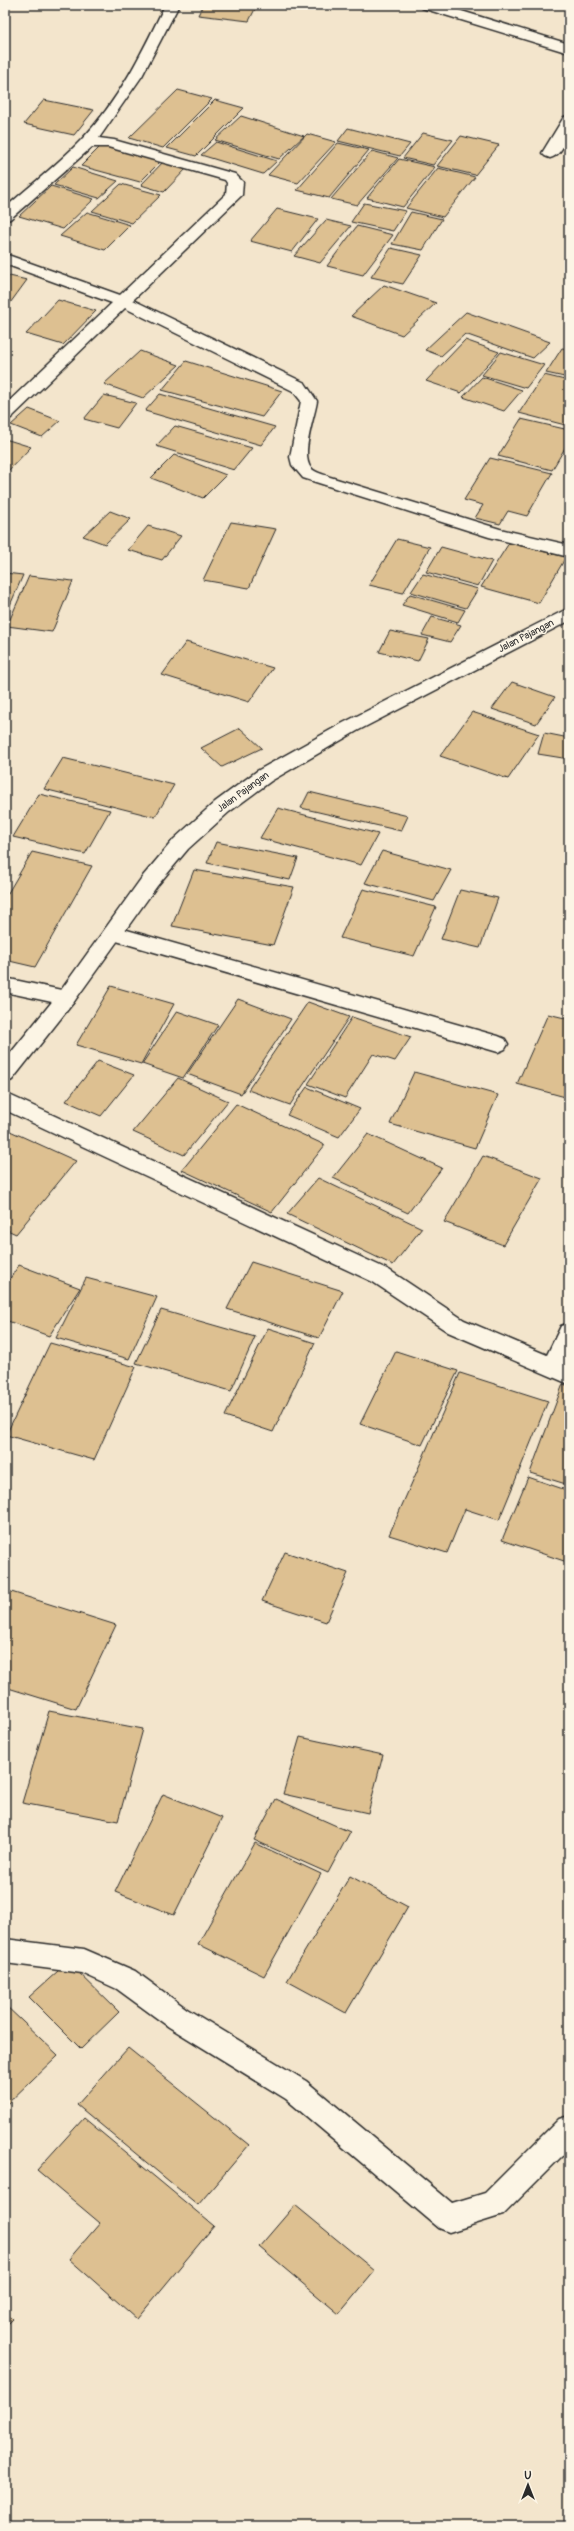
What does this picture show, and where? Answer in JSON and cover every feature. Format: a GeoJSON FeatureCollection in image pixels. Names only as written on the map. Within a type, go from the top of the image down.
{"type":"FeatureCollection","features":[{"type":"Feature","properties":{"kind":"street"},"geometry":{"type":"LineString","coordinates":[[5,216],[88,142],[115,110],[140,71],[172,5]]}},
{"type":"Feature","properties":{"kind":"street"},"geometry":{"type":"LineString","coordinates":[[427,5],[569,49]]}},
{"type":"Feature","properties":{"kind":"street"},"geometry":{"type":"LineString","coordinates":[[550,153],[569,120]]}},
{"type":"Feature","properties":{"kind":"street"},"geometry":{"type":"LineString","coordinates":[[5,414],[124,302],[234,195],[235,182],[230,177],[109,143],[88,142]]}},
{"type":"Feature","properties":{"kind":"street"},"geometry":{"type":"LineString","coordinates":[[5,259],[124,302],[299,387],[309,401],[308,417],[298,450],[298,461],[305,472],[324,481],[495,533],[569,551]]}},
{"type":"Feature","properties":{"kind":"street","name":"Jalan Pajangan"},"geometry":{"type":"LineString","coordinates":[[5,1075],[66,998],[150,881],[181,844],[222,807],[264,776],[357,724],[569,614]]}},
{"type":"Feature","properties":{"kind":"street"},"geometry":{"type":"LineString","coordinates":[[113,933],[498,1044]]}},
{"type":"Feature","properties":{"kind":"street"},"geometry":{"type":"LineString","coordinates":[[5,985],[66,998]]}},
{"type":"Feature","properties":{"kind":"street"},"geometry":{"type":"LineString","coordinates":[[5,1101],[380,1276],[456,1326],[561,1371],[569,1332]]}},
{"type":"Feature","properties":{"kind":"street"},"geometry":{"type":"LineString","coordinates":[[5,1951],[84,1961],[126,1980],[178,2018],[296,2090],[388,2169],[449,2218],[492,2205],[529,2171],[569,2129]]}},
{"type":"Feature","properties":{"kind":"building"},"geometry":{"type":"Polygon","coordinates":[[[203,5],[257,5],[249,21],[198,15],[203,5]]]}},
{"type":"Feature","properties":{"kind":"building"},"geometry":{"type":"Polygon","coordinates":[[[178,90],[212,99],[163,148],[129,138],[178,90]]]}},
{"type":"Feature","properties":{"kind":"building"},"geometry":{"type":"Polygon","coordinates":[[[44,100],[94,110],[74,135],[24,124],[44,100]]]}},
{"type":"Feature","properties":{"kind":"building"},"geometry":{"type":"Polygon","coordinates":[[[215,100],[244,108],[196,156],[167,148],[215,100]]]}},
{"type":"Feature","properties":{"kind":"building"},"geometry":{"type":"Polygon","coordinates":[[[241,116],[304,136],[279,159],[215,140],[241,116]]]}},
{"type":"Feature","properties":{"kind":"building"},"geometry":{"type":"Polygon","coordinates":[[[348,128],[410,144],[400,156],[338,141],[348,128]]]}},
{"type":"Feature","properties":{"kind":"building"},"geometry":{"type":"Polygon","coordinates":[[[423,133],[453,140],[433,165],[403,158],[423,133]]]}},
{"type":"Feature","properties":{"kind":"building"},"geometry":{"type":"Polygon","coordinates":[[[307,134],[336,142],[298,183],[268,175],[307,134]]]}},
{"type":"Feature","properties":{"kind":"building"},"geometry":{"type":"Polygon","coordinates":[[[461,136],[499,145],[475,175],[437,166],[461,136]]]}},
{"type":"Feature","properties":{"kind":"building"},"geometry":{"type":"Polygon","coordinates":[[[216,142],[277,161],[263,174],[201,155],[216,142]]]}},
{"type":"Feature","properties":{"kind":"building"},"geometry":{"type":"Polygon","coordinates":[[[338,143],[369,150],[329,198],[297,190],[338,143]]]}},
{"type":"Feature","properties":{"kind":"building"},"geometry":{"type":"Polygon","coordinates":[[[102,145],[161,161],[140,182],[81,166],[102,145]]]}},
{"type":"Feature","properties":{"kind":"building"},"geometry":{"type":"Polygon","coordinates":[[[372,151],[398,158],[357,205],[331,199],[372,151]]]}},
{"type":"Feature","properties":{"kind":"building"},"geometry":{"type":"Polygon","coordinates":[[[399,159],[435,167],[403,207],[367,198],[399,159]]]}},
{"type":"Feature","properties":{"kind":"building"},"geometry":{"type":"Polygon","coordinates":[[[164,161],[188,167],[164,192],[141,185],[164,161]]]}},
{"type":"Feature","properties":{"kind":"building"},"geometry":{"type":"Polygon","coordinates":[[[73,167],[118,181],[99,198],[54,185],[73,167]]]}},
{"type":"Feature","properties":{"kind":"building"},"geometry":{"type":"Polygon","coordinates":[[[438,168],[475,177],[443,217],[406,208],[438,168]]]}},
{"type":"Feature","properties":{"kind":"building"},"geometry":{"type":"Polygon","coordinates":[[[121,184],[161,195],[132,223],[92,211],[121,184]]]}},
{"type":"Feature","properties":{"kind":"building"},"geometry":{"type":"Polygon","coordinates":[[[51,186],[94,199],[63,229],[19,216],[51,186]]]}},
{"type":"Feature","properties":{"kind":"building"},"geometry":{"type":"Polygon","coordinates":[[[364,203],[406,211],[393,231],[351,222],[364,203]]]}},
{"type":"Feature","properties":{"kind":"building"},"geometry":{"type":"Polygon","coordinates":[[[277,209],[318,219],[292,252],[250,241],[277,209]]]}},
{"type":"Feature","properties":{"kind":"building"},"geometry":{"type":"Polygon","coordinates":[[[87,212],[130,225],[105,250],[60,236],[87,212]]]}},
{"type":"Feature","properties":{"kind":"building"},"geometry":{"type":"Polygon","coordinates":[[[411,212],[442,219],[423,250],[392,244],[411,212]]]}},
{"type":"Feature","properties":{"kind":"building"},"geometry":{"type":"Polygon","coordinates":[[[326,220],[351,226],[320,263],[294,256],[326,220]]]}},
{"type":"Feature","properties":{"kind":"building"},"geometry":{"type":"Polygon","coordinates":[[[357,226],[393,235],[363,275],[327,266],[357,226]]]}},
{"type":"Feature","properties":{"kind":"building"},"geometry":{"type":"Polygon","coordinates":[[[391,248],[422,255],[403,284],[371,277],[391,248]]]}},
{"type":"Feature","properties":{"kind":"building"},"geometry":{"type":"Polygon","coordinates":[[[5,275],[27,280],[5,310],[5,275]]]}},
{"type":"Feature","properties":{"kind":"building"},"geometry":{"type":"Polygon","coordinates":[[[384,285],[436,303],[402,335],[351,316],[384,285]]]}},
{"type":"Feature","properties":{"kind":"building"},"geometry":{"type":"Polygon","coordinates":[[[58,300],[96,311],[63,345],[26,334],[58,300]]]}},
{"type":"Feature","properties":{"kind":"building"},"geometry":{"type":"Polygon","coordinates":[[[466,312],[550,342],[533,358],[465,334],[441,356],[425,350],[466,312]]]}},
{"type":"Feature","properties":{"kind":"building"},"geometry":{"type":"Polygon","coordinates":[[[465,340],[499,352],[461,393],[426,381],[465,340]]]}},
{"type":"Feature","properties":{"kind":"building"},"geometry":{"type":"Polygon","coordinates":[[[562,348],[569,349],[569,378],[546,373],[562,348]]]}},
{"type":"Feature","properties":{"kind":"building"},"geometry":{"type":"Polygon","coordinates":[[[140,351],[179,365],[143,398],[104,384],[140,351]]]}},
{"type":"Feature","properties":{"kind":"building"},"geometry":{"type":"Polygon","coordinates":[[[501,352],[544,365],[526,388],[482,375],[501,352]]]}},
{"type":"Feature","properties":{"kind":"building"},"geometry":{"type":"Polygon","coordinates":[[[186,361],[282,391],[262,417],[162,390],[186,361]]]}},
{"type":"Feature","properties":{"kind":"building"},"geometry":{"type":"Polygon","coordinates":[[[544,375],[569,381],[569,426],[519,413],[544,375]]]}},
{"type":"Feature","properties":{"kind":"building"},"geometry":{"type":"Polygon","coordinates":[[[482,377],[522,390],[504,411],[463,397],[482,377]]]}},
{"type":"Feature","properties":{"kind":"building"},"geometry":{"type":"Polygon","coordinates":[[[160,394],[275,427],[261,445],[145,411],[160,394]]]}},
{"type":"Feature","properties":{"kind":"building"},"geometry":{"type":"Polygon","coordinates":[[[104,395],[136,403],[117,428],[84,419],[104,395]]]}},
{"type":"Feature","properties":{"kind":"building"},"geometry":{"type":"Polygon","coordinates":[[[29,409],[60,421],[42,437],[11,425],[29,409]]]}},
{"type":"Feature","properties":{"kind":"building"},"geometry":{"type":"Polygon","coordinates":[[[521,419],[569,430],[569,441],[552,470],[498,456],[521,419]]]}},
{"type":"Feature","properties":{"kind":"building"},"geometry":{"type":"Polygon","coordinates":[[[175,426],[252,448],[234,470],[156,446],[175,426]]]}},
{"type":"Feature","properties":{"kind":"building"},"geometry":{"type":"Polygon","coordinates":[[[5,439],[31,447],[6,473],[5,473],[5,439]]]}},
{"type":"Feature","properties":{"kind":"building"},"geometry":{"type":"Polygon","coordinates":[[[174,455],[226,475],[203,498],[151,478],[174,455]]]}},
{"type":"Feature","properties":{"kind":"building"},"geometry":{"type":"Polygon","coordinates":[[[490,458],[552,473],[527,516],[508,511],[500,524],[475,518],[483,505],[464,500],[490,458]]]}},
{"type":"Feature","properties":{"kind":"building"},"geometry":{"type":"Polygon","coordinates":[[[110,511],[131,519],[105,544],[83,536],[110,511]]]}},
{"type":"Feature","properties":{"kind":"building"},"geometry":{"type":"Polygon","coordinates":[[[231,522],[276,529],[249,588],[203,580],[231,522]]]}},
{"type":"Feature","properties":{"kind":"building"},"geometry":{"type":"Polygon","coordinates":[[[148,526],[181,536],[162,560],[128,550],[148,526]]]}},
{"type":"Feature","properties":{"kind":"building"},"geometry":{"type":"Polygon","coordinates":[[[397,539],[430,547],[403,593],[369,585],[397,539]]]}},
{"type":"Feature","properties":{"kind":"building"},"geometry":{"type":"Polygon","coordinates":[[[509,543],[566,557],[539,603],[481,587],[509,543]]]}},
{"type":"Feature","properties":{"kind":"building"},"geometry":{"type":"Polygon","coordinates":[[[441,547],[492,561],[478,586],[426,572],[441,547]]]}},
{"type":"Feature","properties":{"kind":"building"},"geometry":{"type":"Polygon","coordinates":[[[5,573],[23,575],[5,617],[5,573]]]}},
{"type":"Feature","properties":{"kind":"building"},"geometry":{"type":"Polygon","coordinates":[[[423,574],[478,589],[466,608],[411,592],[423,574]]]}},
{"type":"Feature","properties":{"kind":"building"},"geometry":{"type":"Polygon","coordinates":[[[29,576],[73,581],[52,632],[7,626],[29,576]]]}},
{"type":"Feature","properties":{"kind":"building"},"geometry":{"type":"Polygon","coordinates":[[[410,594],[465,610],[458,622],[402,605],[410,594]]]}},
{"type":"Feature","properties":{"kind":"building"},"geometry":{"type":"Polygon","coordinates":[[[432,617],[461,625],[450,642],[422,635],[432,617]]]}},
{"type":"Feature","properties":{"kind":"building"},"geometry":{"type":"Polygon","coordinates":[[[390,631],[429,639],[418,661],[379,652],[390,631]]]}},
{"type":"Feature","properties":{"kind":"building"},"geometry":{"type":"Polygon","coordinates":[[[186,642],[273,668],[249,702],[162,675],[186,642]]]}},
{"type":"Feature","properties":{"kind":"building"},"geometry":{"type":"Polygon","coordinates":[[[512,682],[555,697],[536,724],[492,709],[512,682]]]}},
{"type":"Feature","properties":{"kind":"building"},"geometry":{"type":"Polygon","coordinates":[[[472,712],[539,734],[508,779],[440,756],[472,712]]]}},
{"type":"Feature","properties":{"kind":"building"},"geometry":{"type":"Polygon","coordinates":[[[240,728],[262,748],[222,767],[201,748],[240,728]]]}},
{"type":"Feature","properties":{"kind":"building"},"geometry":{"type":"Polygon","coordinates":[[[544,733],[569,738],[569,759],[538,754],[544,733]]]}},
{"type":"Feature","properties":{"kind":"building"},"geometry":{"type":"Polygon","coordinates":[[[63,758],[174,785],[155,817],[44,789],[63,758]]]}},
{"type":"Feature","properties":{"kind":"building"},"geometry":{"type":"Polygon","coordinates":[[[309,792],[408,816],[401,831],[301,808],[309,792]]]}},
{"type":"Feature","properties":{"kind":"building"},"geometry":{"type":"Polygon","coordinates":[[[39,794],[110,810],[85,854],[13,837],[39,794]]]}},
{"type":"Feature","properties":{"kind":"building"},"geometry":{"type":"Polygon","coordinates":[[[278,808],[378,834],[361,865],[260,838],[278,808]]]}},
{"type":"Feature","properties":{"kind":"building"},"geometry":{"type":"Polygon","coordinates":[[[216,842],[298,858],[290,880],[207,863],[216,842]]]}},
{"type":"Feature","properties":{"kind":"building"},"geometry":{"type":"Polygon","coordinates":[[[382,851],[451,870],[434,901],[365,883],[382,851]]]}},
{"type":"Feature","properties":{"kind":"building"},"geometry":{"type":"Polygon","coordinates":[[[32,852],[92,866],[35,967],[5,960],[5,898],[32,852]]]}},
{"type":"Feature","properties":{"kind":"building"},"geometry":{"type":"Polygon","coordinates":[[[194,870],[294,887],[273,945],[172,926],[194,870]]]}},
{"type":"Feature","properties":{"kind":"building"},"geometry":{"type":"Polygon","coordinates":[[[363,889],[436,907],[414,956],[340,938],[363,889]]]}},
{"type":"Feature","properties":{"kind":"building"},"geometry":{"type":"Polygon","coordinates":[[[460,890],[498,898],[480,948],[441,939],[460,890]]]}},
{"type":"Feature","properties":{"kind":"building"},"geometry":{"type":"Polygon","coordinates":[[[111,986],[174,1004],[141,1064],[76,1045],[111,986]]]}},
{"type":"Feature","properties":{"kind":"building"},"geometry":{"type":"Polygon","coordinates":[[[238,999],[291,1019],[241,1094],[187,1074],[238,999]]]}},
{"type":"Feature","properties":{"kind":"building"},"geometry":{"type":"Polygon","coordinates":[[[308,1002],[349,1017],[290,1105],[248,1090],[308,1002]]]}},
{"type":"Feature","properties":{"kind":"building"},"geometry":{"type":"Polygon","coordinates":[[[177,1011],[218,1025],[183,1078],[142,1064],[177,1011]]]}},
{"type":"Feature","properties":{"kind":"building"},"geometry":{"type":"Polygon","coordinates":[[[548,1014],[569,1019],[569,1098],[517,1084],[548,1014]]]}},
{"type":"Feature","properties":{"kind":"building"},"geometry":{"type":"Polygon","coordinates":[[[352,1017],[411,1037],[395,1061],[373,1054],[345,1098],[308,1084],[352,1017]]]}},
{"type":"Feature","properties":{"kind":"building"},"geometry":{"type":"Polygon","coordinates":[[[98,1061],[134,1075],[101,1116],[66,1101],[98,1061]]]}},
{"type":"Feature","properties":{"kind":"building"},"geometry":{"type":"Polygon","coordinates":[[[414,1072],[498,1095],[475,1148],[390,1124],[414,1072]]]}},
{"type":"Feature","properties":{"kind":"building"},"geometry":{"type":"Polygon","coordinates":[[[178,1078],[228,1101],[184,1155],[133,1132],[178,1078]]]}},
{"type":"Feature","properties":{"kind":"building"},"geometry":{"type":"Polygon","coordinates":[[[307,1087],[360,1109],[339,1137],[287,1115],[307,1087]]]}},
{"type":"Feature","properties":{"kind":"building"},"geometry":{"type":"Polygon","coordinates":[[[236,1104],[325,1145],[272,1212],[182,1170],[236,1104]]]}},
{"type":"Feature","properties":{"kind":"building"},"geometry":{"type":"Polygon","coordinates":[[[10,1131],[76,1161],[16,1234],[5,1229],[5,1137],[10,1131]]]}},
{"type":"Feature","properties":{"kind":"building"},"geometry":{"type":"Polygon","coordinates":[[[368,1134],[442,1168],[408,1213],[333,1178],[368,1134]]]}},
{"type":"Feature","properties":{"kind":"building"},"geometry":{"type":"Polygon","coordinates":[[[483,1156],[542,1178],[503,1245],[444,1222],[483,1156]]]}},
{"type":"Feature","properties":{"kind":"building"},"geometry":{"type":"Polygon","coordinates":[[[318,1178],[422,1228],[393,1265],[287,1214],[318,1178]]]}},
{"type":"Feature","properties":{"kind":"building"},"geometry":{"type":"Polygon","coordinates":[[[251,1262],[343,1291],[319,1338],[227,1309],[251,1262]]]}},
{"type":"Feature","properties":{"kind":"building"},"geometry":{"type":"Polygon","coordinates":[[[19,1265],[80,1288],[49,1336],[5,1320],[5,1286],[19,1265]]]}},
{"type":"Feature","properties":{"kind":"building"},"geometry":{"type":"Polygon","coordinates":[[[86,1278],[157,1297],[129,1359],[56,1338],[86,1278]]]}},
{"type":"Feature","properties":{"kind":"building"},"geometry":{"type":"Polygon","coordinates":[[[161,1310],[255,1337],[231,1391],[136,1363],[161,1310]]]}},
{"type":"Feature","properties":{"kind":"building"},"geometry":{"type":"Polygon","coordinates":[[[268,1328],[315,1343],[273,1432],[225,1416],[268,1328]]]}},
{"type":"Feature","properties":{"kind":"building"},"geometry":{"type":"Polygon","coordinates":[[[50,1343],[136,1367],[94,1460],[6,1435],[50,1343]]]}},
{"type":"Feature","properties":{"kind":"building"},"geometry":{"type":"Polygon","coordinates":[[[396,1351],[458,1371],[422,1445],[360,1424],[396,1351]]]}},
{"type":"Feature","properties":{"kind":"building"},"geometry":{"type":"Polygon","coordinates":[[[460,1373],[548,1401],[499,1520],[465,1509],[447,1553],[389,1535],[460,1373]]]}},
{"type":"Feature","properties":{"kind":"building"},"geometry":{"type":"Polygon","coordinates":[[[563,1384],[569,1386],[569,1485],[530,1473],[563,1384]]]}},
{"type":"Feature","properties":{"kind":"building"},"geometry":{"type":"Polygon","coordinates":[[[528,1477],[569,1491],[567,1562],[502,1540],[528,1477]]]}},
{"type":"Feature","properties":{"kind":"building"},"geometry":{"type":"Polygon","coordinates":[[[285,1552],[348,1573],[326,1622],[262,1601],[285,1552]]]}},
{"type":"Feature","properties":{"kind":"building"},"geometry":{"type":"Polygon","coordinates":[[[5,1590],[116,1625],[76,1709],[5,1687],[5,1590]]]}},
{"type":"Feature","properties":{"kind":"building"},"geometry":{"type":"Polygon","coordinates":[[[49,1711],[143,1729],[118,1821],[22,1803],[49,1711]]]}},
{"type":"Feature","properties":{"kind":"building"},"geometry":{"type":"Polygon","coordinates":[[[300,1737],[383,1755],[368,1813],[283,1794],[300,1737]]]}},
{"type":"Feature","properties":{"kind":"building"},"geometry":{"type":"Polygon","coordinates":[[[163,1794],[222,1818],[174,1915],[115,1892],[163,1794]]]}},
{"type":"Feature","properties":{"kind":"building"},"geometry":{"type":"Polygon","coordinates":[[[276,1799],[350,1832],[328,1873],[254,1840],[276,1799]]]}},
{"type":"Feature","properties":{"kind":"building"},"geometry":{"type":"Polygon","coordinates":[[[255,1843],[321,1874],[264,1976],[198,1944],[255,1843]]]}},
{"type":"Feature","properties":{"kind":"building"},"geometry":{"type":"Polygon","coordinates":[[[350,1876],[408,1907],[346,2013],[287,1981],[350,1876]]]}},
{"type":"Feature","properties":{"kind":"building"},"geometry":{"type":"Polygon","coordinates":[[[68,1962],[119,2012],[81,2049],[29,1997],[68,1962]]]}},
{"type":"Feature","properties":{"kind":"building"},"geometry":{"type":"Polygon","coordinates":[[[5,2005],[58,2055],[5,2106],[5,2005]]]}},
{"type":"Feature","properties":{"kind":"building"},"geometry":{"type":"Polygon","coordinates":[[[128,2048],[249,2145],[198,2205],[77,2105],[128,2048]]]}},
{"type":"Feature","properties":{"kind":"building"},"geometry":{"type":"Polygon","coordinates":[[[84,2118],[214,2226],[137,2319],[69,2259],[100,2223],[37,2170],[84,2118]]]}},
{"type":"Feature","properties":{"kind":"building"},"geometry":{"type":"Polygon","coordinates":[[[295,2205],[375,2271],[339,2314],[259,2247],[295,2205]]]}},
{"type":"Feature","properties":{"kind":"building"},"geometry":{"type":"Polygon","coordinates":[[[5,2311],[13,2319],[5,2327],[5,2311]]]}}]}
